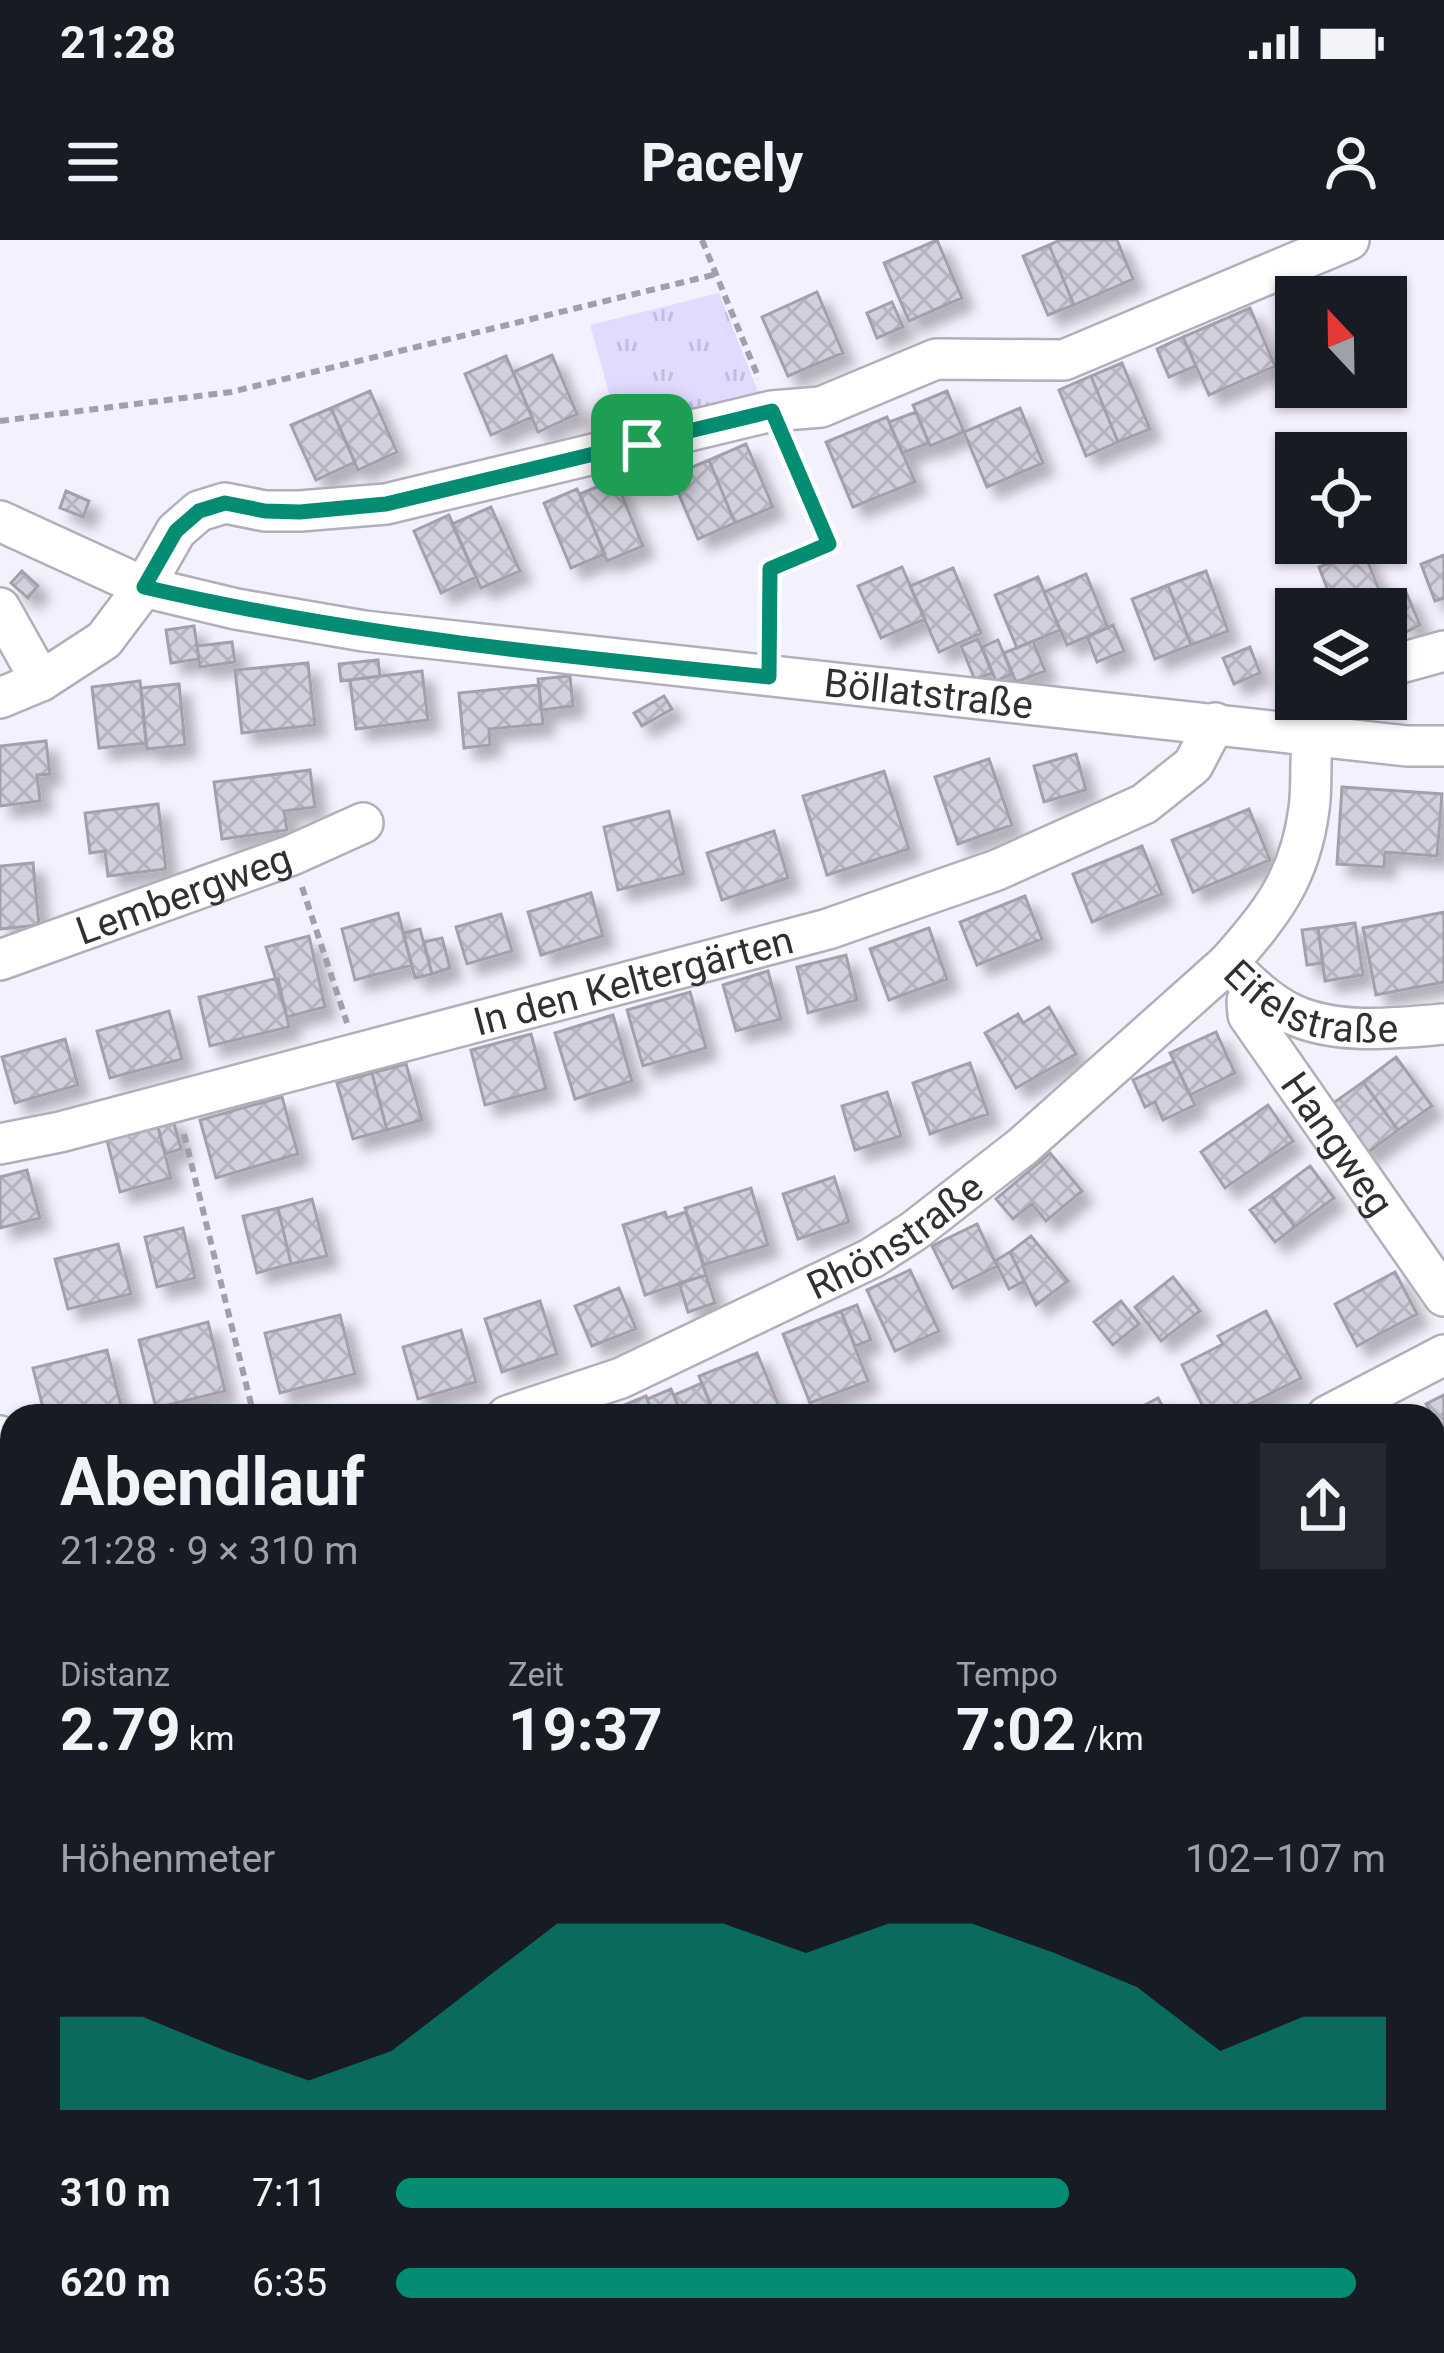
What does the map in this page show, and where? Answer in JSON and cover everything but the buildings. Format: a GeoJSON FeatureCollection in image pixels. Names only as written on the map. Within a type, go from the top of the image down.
{"type":"FeatureCollection","features":[{"type":"Feature","properties":{"kind":"street"},"geometry":{"type":"LineString","coordinates":[[0,698],[41,681],[104,640],[144,587],[176,531],[199,511],[225,503],[300,512],[386,504],[772,411],[821,407],[936,358],[1064,360],[1348,240]]}},
{"type":"Feature","properties":{"kind":"street","name":"Böllatstraße"},"geometry":{"type":"LineString","coordinates":[[0,521],[144,587],[364,631],[1215,723],[1275,720]]}},
{"type":"Feature","properties":{"kind":"street"},"geometry":{"type":"LineString","coordinates":[[0,608],[41,681]]}},
{"type":"Feature","properties":{"kind":"street"},"geometry":{"type":"LineString","coordinates":[[1407,662],[1444,651]]}},
{"type":"Feature","properties":{"kind":"street","name":"Eifelstraße"},"geometry":{"type":"LineString","coordinates":[[1319,720],[1300,862],[1240,975],[1295,1016],[1348,1028],[1444,1024]]}},
{"type":"Feature","properties":{"kind":"street","name":"Böllatstraße"},"geometry":{"type":"LineString","coordinates":[[1328,720],[1407,746],[1444,746]]}},
{"type":"Feature","properties":{"kind":"street","name":"In den Keltergärten"},"geometry":{"type":"LineString","coordinates":[[0,1144],[828,929],[998,871],[1144,804],[1192,765],[1215,723]]}},
{"type":"Feature","properties":{"kind":"street","name":"Lembergweg"},"geometry":{"type":"LineString","coordinates":[[0,960],[292,855],[363,823]]}},
{"type":"Feature","properties":{"kind":"street","name":"Hangweg"},"geometry":{"type":"LineString","coordinates":[[1240,975],[1248,1016],[1444,1295]]}},
{"type":"Feature","properties":{"kind":"street","name":"Rhönstraße"},"geometry":{"type":"LineString","coordinates":[[543,1404],[621,1378],[872,1258],[914,1231],[1240,975]]}},
{"type":"Feature","properties":{"kind":"street"},"geometry":{"type":"LineString","coordinates":[[1350,1404],[1444,1355]]}},
{"type":"Feature","properties":{"kind":"path"},"geometry":{"type":"LineString","coordinates":[[702,240],[829,544],[770,569],[769,677]]}},
{"type":"Feature","properties":{"kind":"path"},"geometry":{"type":"LineString","coordinates":[[0,421],[231,392],[717,274]]}},
{"type":"Feature","properties":{"kind":"path"},"geometry":{"type":"LineString","coordinates":[[292,855],[357,1054]]}},
{"type":"Feature","properties":{"kind":"path"},"geometry":{"type":"LineString","coordinates":[[176,1102],[251,1404]]}},
{"type":"Feature","properties":{"kind":"green space"},"geometry":{"type":"Polygon","coordinates":[[[719,293],[759,394],[618,425],[590,325],[719,293]]]}},
{"type":"Feature","properties":{"kind":"route"},"geometry":{"type":"LineString","coordinates":[[772,411],[829,544],[770,569],[769,677],[364,631],[144,587],[176,531],[199,511],[225,503],[300,512],[386,504],[642,445],[772,411]]}}]}
